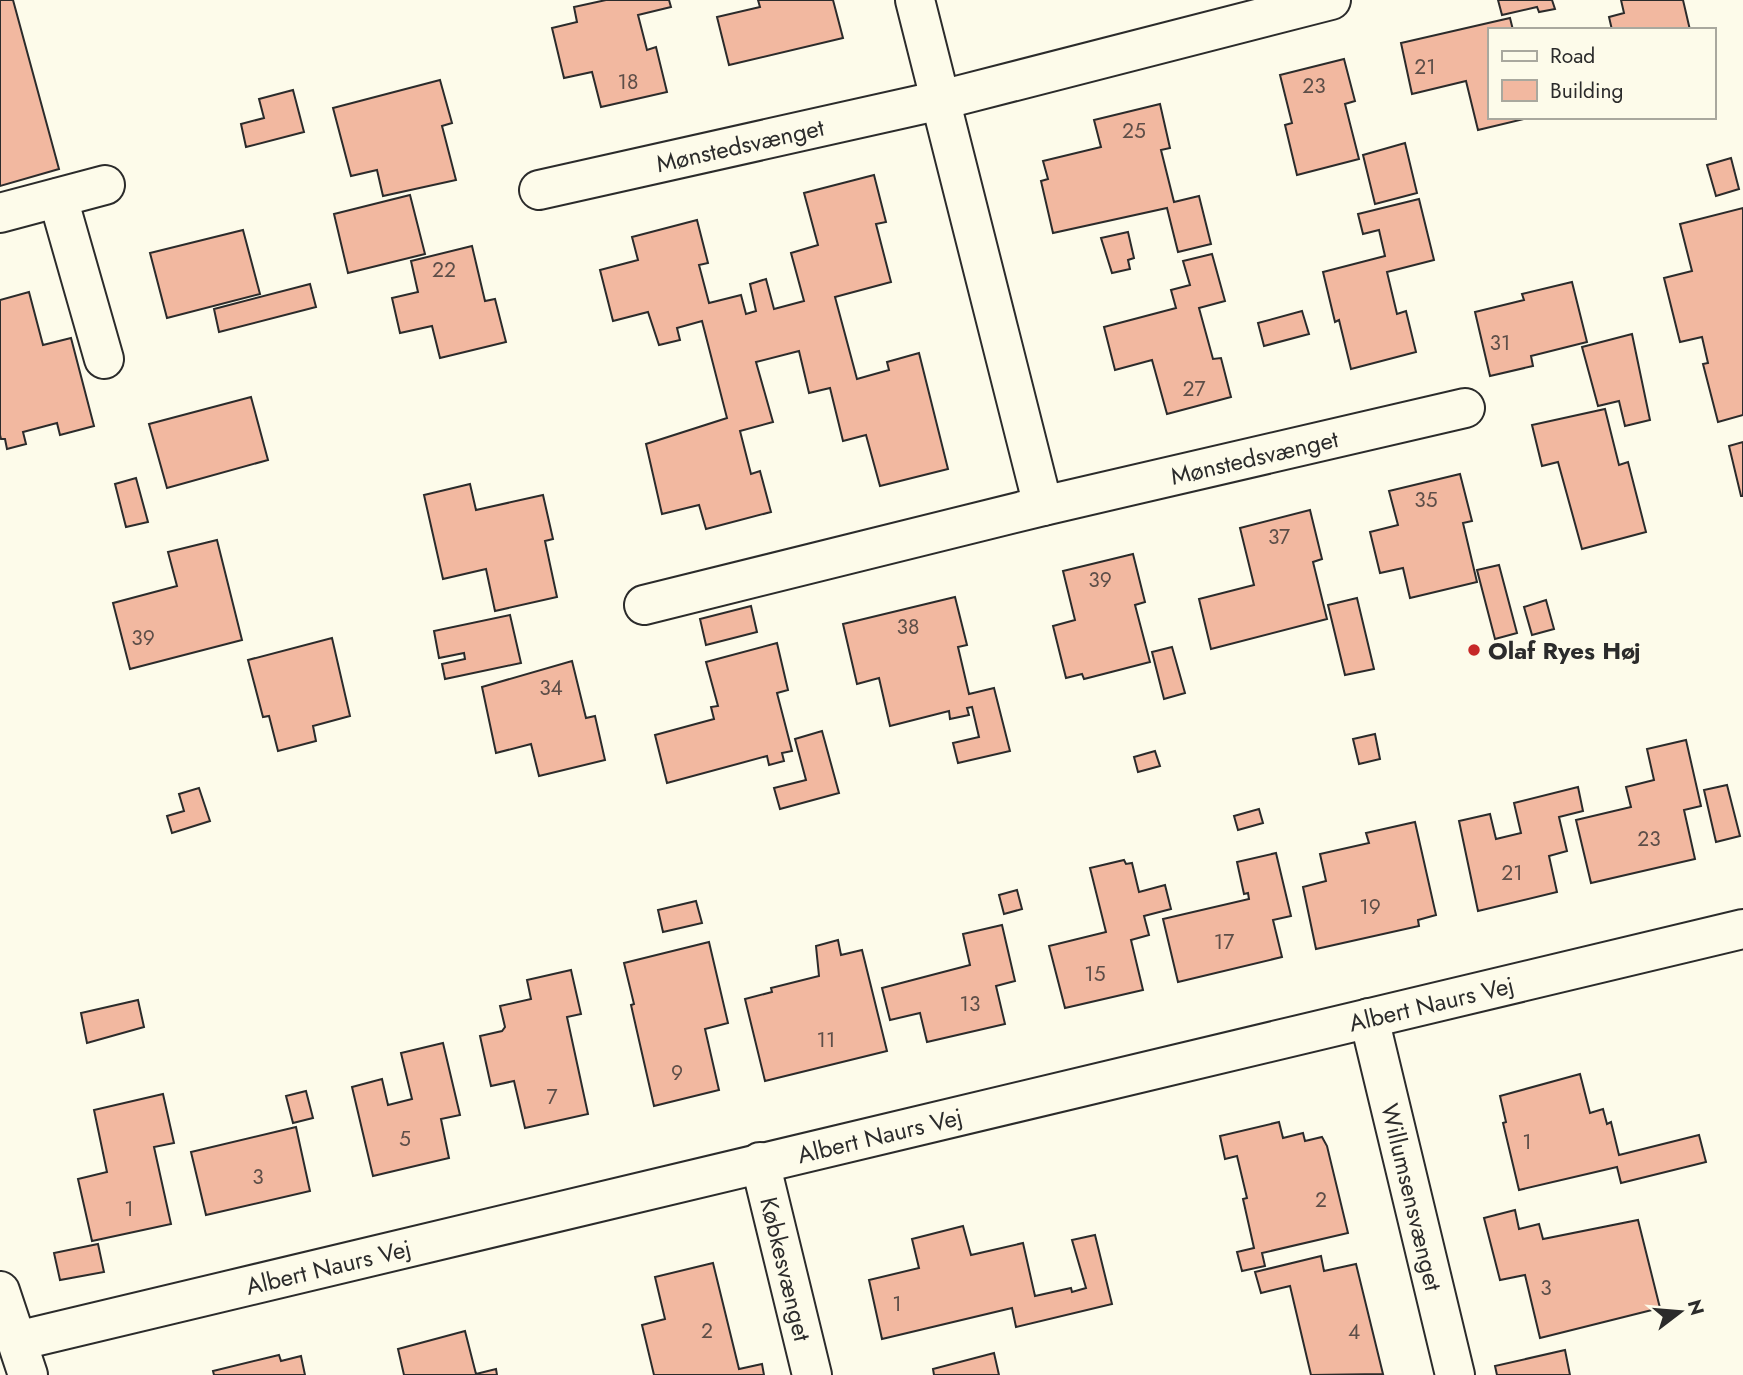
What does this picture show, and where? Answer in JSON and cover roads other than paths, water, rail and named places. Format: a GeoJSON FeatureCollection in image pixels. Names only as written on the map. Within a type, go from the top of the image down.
{"type":"FeatureCollection","features":[{"type":"Feature","properties":{"kind":"street"},"geometry":{"type":"LineString","coordinates":[[915,0],[1043,506]]}},
{"type":"Feature","properties":{"kind":"street","name":"Mønstedsvænget"},"geometry":{"type":"LineString","coordinates":[[539,190],[941,100],[1331,0]]}},
{"type":"Feature","properties":{"kind":"street"},"geometry":{"type":"LineString","coordinates":[[0,213],[105,185]]}},
{"type":"Feature","properties":{"kind":"street"},"geometry":{"type":"LineString","coordinates":[[58,198],[104,359]]}},
{"type":"Feature","properties":{"kind":"street","name":"Mønstedsvænget"},"geometry":{"type":"LineString","coordinates":[[645,604],[1043,506],[1465,408]]}},
{"type":"Feature","properties":{"kind":"street","name":"Albert Naurs Vej"},"geometry":{"type":"LineString","coordinates":[[22,1358],[760,1162],[1743,929]]}},
{"type":"Feature","properties":{"kind":"street","name":"Willumsensvænget"},"geometry":{"type":"LineString","coordinates":[[1369,1018],[1455,1375]]}},
{"type":"Feature","properties":{"kind":"street","name":"Købkesvænget"},"geometry":{"type":"LineString","coordinates":[[760,1162],[812,1375]]}},
{"type":"Feature","properties":{"kind":"street"},"geometry":{"type":"LineString","coordinates":[[0,1292],[22,1358]]}},
{"type":"Feature","properties":{"kind":"place","name":"Olaf Ryes Høj"},"geometry":{"type":"Point","coordinates":[1474,650]}}]}
